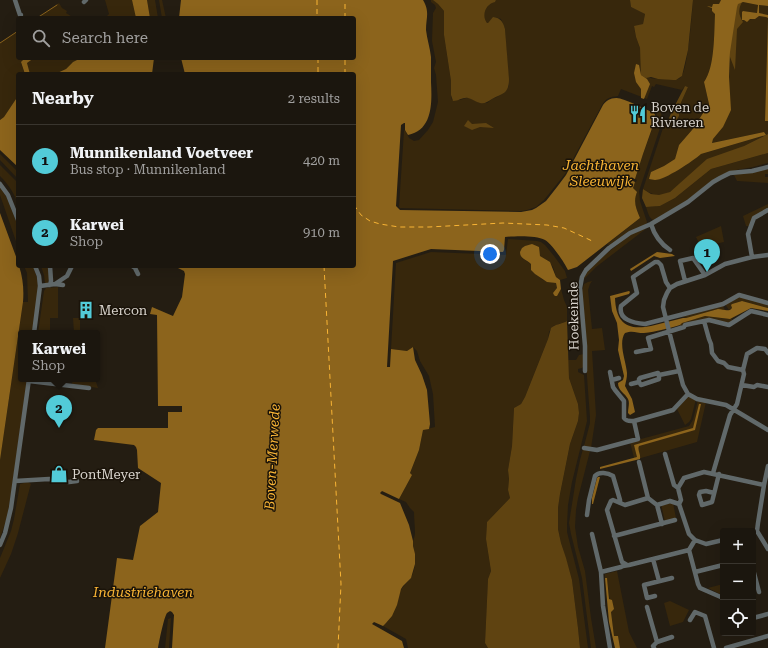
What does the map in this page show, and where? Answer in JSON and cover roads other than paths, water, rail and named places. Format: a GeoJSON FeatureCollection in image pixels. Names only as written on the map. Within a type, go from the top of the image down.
{"type":"FeatureCollection","features":[{"type":"Feature","properties":{"kind":"street"},"geometry":{"type":"LineString","coordinates":[[15,0],[21,15]]}},
{"type":"Feature","properties":{"kind":"street","name":"Hoekeinde"},"geometry":{"type":"LineString","coordinates":[[585,371],[585,346],[580,288],[582,277],[586,270],[609,248],[630,233],[650,224],[688,202],[720,178],[730,173],[768,167]]}},
{"type":"Feature","properties":{"kind":"street"},"geometry":{"type":"LineString","coordinates":[[0,184],[8,194],[16,215]]}},
{"type":"Feature","properties":{"kind":"street"},"geometry":{"type":"LineString","coordinates":[[752,257],[748,234],[754,218],[768,210]]}},
{"type":"Feature","properties":{"kind":"street"},"geometry":{"type":"LineString","coordinates":[[650,224],[652,230],[662,244],[670,250]]}},
{"type":"Feature","properties":{"kind":"street"},"geometry":{"type":"LineString","coordinates":[[768,255],[752,257],[725,264],[705,275],[677,284],[670,288],[664,300],[663,308],[679,371],[688,394],[697,398],[726,405],[768,430]]}},
{"type":"Feature","properties":{"kind":"street"},"geometry":{"type":"LineString","coordinates":[[685,281],[680,261],[693,258],[705,275]]}},
{"type":"Feature","properties":{"kind":"street"},"geometry":{"type":"LineString","coordinates":[[670,288],[666,282],[661,265],[658,262],[655,262],[635,276],[634,280],[637,292],[621,306],[620,309],[622,316],[638,324],[645,324],[666,320],[723,304],[739,295],[768,302]]}},
{"type":"Feature","properties":{"kind":"street"},"geometry":{"type":"LineString","coordinates":[[34,330],[40,286],[39,276],[36,268]]}},
{"type":"Feature","properties":{"kind":"street"},"geometry":{"type":"LineString","coordinates":[[50,268],[53,285]]}},
{"type":"Feature","properties":{"kind":"street"},"geometry":{"type":"LineString","coordinates":[[53,285],[67,276],[71,268]]}},
{"type":"Feature","properties":{"kind":"street"},"geometry":{"type":"LineString","coordinates":[[135,268],[138,274]]}},
{"type":"Feature","properties":{"kind":"street"},"geometry":{"type":"LineString","coordinates":[[40,286],[63,285]]}},
{"type":"Feature","properties":{"kind":"street"},"geometry":{"type":"LineString","coordinates":[[636,352],[651,349],[648,338],[668,330],[684,328],[685,325],[709,320],[729,325],[751,311],[768,315]]}},
{"type":"Feature","properties":{"kind":"street"},"geometry":{"type":"LineString","coordinates":[[704,320],[709,339],[712,344],[712,353],[718,362],[724,363],[728,367],[743,370]]}},
{"type":"Feature","properties":{"kind":"street"},"geometry":{"type":"LineString","coordinates":[[714,493],[716,474],[727,424],[733,409],[737,404],[747,354],[757,348],[765,349],[768,353]]}},
{"type":"Feature","properties":{"kind":"street"},"geometry":{"type":"LineString","coordinates":[[632,384],[639,382],[640,378],[658,373],[659,375],[679,371]]}},
{"type":"Feature","properties":{"kind":"street"},"geometry":{"type":"LineString","coordinates":[[610,372],[615,390],[624,401],[624,418],[628,421],[634,421],[673,410],[688,394]]}},
{"type":"Feature","properties":{"kind":"street"},"geometry":{"type":"LineString","coordinates":[[612,380],[619,378]]}},
{"type":"Feature","properties":{"kind":"street"},"geometry":{"type":"LineString","coordinates":[[0,545],[8,522],[29,382]]}},
{"type":"Feature","properties":{"kind":"street"},"geometry":{"type":"LineString","coordinates":[[44,382],[89,388]]}},
{"type":"Feature","properties":{"kind":"street"},"geometry":{"type":"LineString","coordinates":[[742,385],[754,387],[757,385],[768,388]]}},
{"type":"Feature","properties":{"kind":"street"},"geometry":{"type":"LineString","coordinates":[[584,448],[597,450],[638,439],[634,421]]}},
{"type":"Feature","properties":{"kind":"street"},"geometry":{"type":"LineString","coordinates":[[665,454],[674,485],[678,488],[681,500],[679,504],[689,534],[695,540],[706,544],[720,541]]}},
{"type":"Feature","properties":{"kind":"street"},"geometry":{"type":"LineString","coordinates":[[639,462],[648,498],[657,505],[662,524]]}},
{"type":"Feature","properties":{"kind":"street"},"geometry":{"type":"LineString","coordinates":[[756,528],[768,466]]}},
{"type":"Feature","properties":{"kind":"street"},"geometry":{"type":"LineString","coordinates":[[678,488],[684,478],[704,472],[764,485]]}},
{"type":"Feature","properties":{"kind":"street"},"geometry":{"type":"LineString","coordinates":[[587,515],[595,476],[599,473],[610,474],[613,476],[620,503]]}},
{"type":"Feature","properties":{"kind":"street"},"geometry":{"type":"LineString","coordinates":[[15,481],[49,479],[69,482],[76,481]]}},
{"type":"Feature","properties":{"kind":"street"},"geometry":{"type":"LineString","coordinates":[[627,565],[622,562],[607,510],[611,501],[614,500],[625,505],[648,498]]}},
{"type":"Feature","properties":{"kind":"street"},"geometry":{"type":"LineString","coordinates":[[657,505],[670,501],[679,504]]}},
{"type":"Feature","properties":{"kind":"street"},"geometry":{"type":"LineString","coordinates":[[614,536],[675,520]]}},
{"type":"Feature","properties":{"kind":"street"},"geometry":{"type":"LineString","coordinates":[[756,532],[768,549]]}},
{"type":"Feature","properties":{"kind":"street"},"geometry":{"type":"LineString","coordinates":[[592,534],[601,572],[603,606],[610,648]]}},
{"type":"Feature","properties":{"kind":"street"},"geometry":{"type":"LineString","coordinates":[[601,572],[689,550],[695,540]]}},
{"type":"Feature","properties":{"kind":"street"},"geometry":{"type":"LineString","coordinates":[[689,550],[700,588],[720,597]]}},
{"type":"Feature","properties":{"kind":"street"},"geometry":{"type":"LineString","coordinates":[[653,559],[659,581]]}},
{"type":"Feature","properties":{"kind":"street"},"geometry":{"type":"LineString","coordinates":[[695,572],[720,566]]}},
{"type":"Feature","properties":{"kind":"street"},"geometry":{"type":"LineString","coordinates":[[655,596],[647,598],[644,586],[672,578]]}},
{"type":"Feature","properties":{"kind":"street"},"geometry":{"type":"LineString","coordinates":[[756,580],[759,592]]}},
{"type":"Feature","properties":{"kind":"street"},"geometry":{"type":"LineString","coordinates":[[647,607],[657,642]]}},
{"type":"Feature","properties":{"kind":"street"},"geometry":{"type":"LineString","coordinates":[[690,620],[695,612],[705,616],[714,648]]}},
{"type":"Feature","properties":{"kind":"street"},"geometry":{"type":"LineString","coordinates":[[756,617],[768,614]]}},
{"type":"Feature","properties":{"kind":"street"},"geometry":{"type":"LineString","coordinates":[[726,648],[768,636]]}},
{"type":"Feature","properties":{"kind":"street"},"geometry":{"type":"LineString","coordinates":[[654,648],[653,646],[657,642],[672,637]]}},
{"type":"Feature","properties":{"kind":"water"},"geometry":{"type":"Polygon","coordinates":[[[132,0],[147,0],[150,16],[136,16],[132,0]]]}},
{"type":"Feature","properties":{"kind":"water"},"geometry":{"type":"Polygon","coordinates":[[[181,0],[423,0],[427,12],[426,30],[431,57],[431,106],[427,121],[416,132],[408,135],[405,130],[405,123],[401,125],[396,206],[400,210],[521,212],[532,210],[546,201],[566,175],[603,105],[607,101],[614,98],[619,98],[654,113],[656,117],[635,179],[632,178],[631,180],[635,182],[633,188],[637,192],[635,202],[640,218],[577,267],[568,270],[564,262],[548,242],[541,238],[525,236],[505,237],[503,252],[431,249],[393,261],[387,367],[390,367],[391,349],[407,351],[413,347],[415,360],[427,390],[430,424],[429,429],[423,430],[419,450],[410,473],[412,475],[399,499],[382,491],[380,493],[400,503],[409,525],[413,541],[415,564],[411,578],[401,589],[397,605],[392,616],[383,626],[374,622],[372,624],[402,641],[404,648],[172,648],[174,615],[170,611],[164,619],[158,648],[105,648],[117,558],[133,560],[140,526],[158,512],[161,483],[138,468],[137,450],[134,445],[94,440],[96,430],[98,428],[168,428],[168,412],[182,412],[182,406],[158,406],[157,315],[150,314],[152,307],[173,316],[182,297],[185,274],[184,271],[178,268],[356,268],[356,72],[184,72],[182,60],[356,60],[356,16],[179,16],[181,0]]]}},
{"type":"Feature","properties":{"kind":"water"},"geometry":{"type":"Polygon","coordinates":[[[721,0],[768,0],[768,6],[759,5],[759,13],[768,15],[768,18],[759,16],[755,19],[750,19],[747,22],[742,20],[743,11],[757,13],[758,5],[743,2],[738,4],[730,52],[729,77],[731,110],[723,127],[713,139],[712,143],[764,132],[766,135],[701,154],[672,174],[660,179],[649,179],[651,172],[675,159],[679,145],[692,130],[709,104],[704,82],[708,76],[712,59],[715,14],[712,11],[712,8],[707,6],[712,7],[713,4],[719,4],[721,0]]]}},
{"type":"Feature","properties":{"kind":"water"},"geometry":{"type":"Polygon","coordinates":[[[768,18],[768,121],[765,121],[768,18]]]}},
{"type":"Feature","properties":{"kind":"water"},"geometry":{"type":"Polygon","coordinates":[[[23,60],[31,60],[27,63],[29,72],[24,72],[21,62],[23,60]]]}},
{"type":"Feature","properties":{"kind":"water"},"geometry":{"type":"Polygon","coordinates":[[[77,60],[154,60],[152,72],[59,72],[66,69],[77,60]]]}},
{"type":"Feature","properties":{"kind":"water"},"geometry":{"type":"Polygon","coordinates":[[[636,64],[639,65],[641,75],[647,79],[650,84],[644,99],[641,98],[641,89],[636,82],[634,73],[636,64]]]}},
{"type":"Feature","properties":{"kind":"water"},"geometry":{"type":"Polygon","coordinates":[[[16,99],[16,165],[0,150],[0,120],[4,117],[16,99]]]}},
{"type":"Feature","properties":{"kind":"water"},"geometry":{"type":"Polygon","coordinates":[[[0,213],[16,257],[16,268],[19,268],[22,280],[23,302],[0,460],[0,213]]]}},
{"type":"Feature","properties":{"kind":"water"},"geometry":{"type":"Polygon","coordinates":[[[532,244],[539,247],[540,256],[550,262],[556,277],[560,280],[561,289],[557,296],[553,293],[557,288],[556,283],[547,282],[535,274],[531,270],[531,264],[521,256],[520,252],[522,248],[532,244]]]}},
{"type":"Feature","properties":{"kind":"water"},"geometry":{"type":"Polygon","coordinates":[[[657,252],[672,254],[675,256],[660,258],[654,256],[631,271],[630,269],[657,252]]]}},
{"type":"Feature","properties":{"kind":"water"},"geometry":{"type":"Polygon","coordinates":[[[629,291],[629,294],[615,298],[616,306],[620,319],[629,326],[635,327],[651,326],[718,309],[730,310],[732,308],[732,304],[742,301],[768,308],[768,311],[751,308],[730,319],[705,316],[658,331],[625,333],[622,347],[627,373],[625,386],[632,399],[635,412],[630,415],[628,413],[628,399],[618,386],[618,383],[623,380],[624,376],[618,350],[619,340],[617,323],[612,311],[610,296],[629,291]]]}},
{"type":"Feature","properties":{"kind":"water"},"geometry":{"type":"Polygon","coordinates":[[[699,404],[701,404],[695,430],[639,446],[638,449],[640,459],[600,469],[600,467],[637,457],[634,445],[693,428],[699,404]]]}},
{"type":"Feature","properties":{"kind":"water"},"geometry":{"type":"Polygon","coordinates":[[[598,477],[600,477],[592,504],[592,498],[598,477]]]}},
{"type":"Feature","properties":{"kind":"water"},"geometry":{"type":"Polygon","coordinates":[[[605,578],[607,578],[609,599],[612,600],[614,609],[611,612],[614,636],[618,636],[620,648],[615,648],[609,622],[605,578]]]}},
{"type":"Feature","properties":{"kind":"waterway"},"geometry":{"type":"LineString","coordinates":[[40,16],[57,5]]}},
{"type":"Feature","properties":{"kind":"waterway"},"geometry":{"type":"LineString","coordinates":[[0,43],[16,32]]}},
{"type":"Feature","properties":{"kind":"place","name":"Boven de Rivieren"},"geometry":{"type":"Point","coordinates":[638,114]}},
{"type":"Feature","properties":{"kind":"place","name":"Munnikenland Voetveer"},"geometry":{"type":"Point","coordinates":[707,272]}},
{"type":"Feature","properties":{"kind":"place","name":"Mercon"},"geometry":{"type":"Point","coordinates":[86,310]}},
{"type":"Feature","properties":{"kind":"place","name":"Karwei"},"geometry":{"type":"Point","coordinates":[59,428]}},
{"type":"Feature","properties":{"kind":"place","name":"PontMeyer"},"geometry":{"type":"Point","coordinates":[59,474]}},
{"type":"Feature","properties":{"kind":"water label","name":"Jachthaven Sleeuwijk"},"geometry":{"type":"Point","coordinates":[601,174]}},
{"type":"Feature","properties":{"kind":"water label","name":"Boven-Merwede"},"geometry":{"type":"Point","coordinates":[272,457]}},
{"type":"Feature","properties":{"kind":"water label","name":"Industriehaven"},"geometry":{"type":"Point","coordinates":[143,592]}}]}
